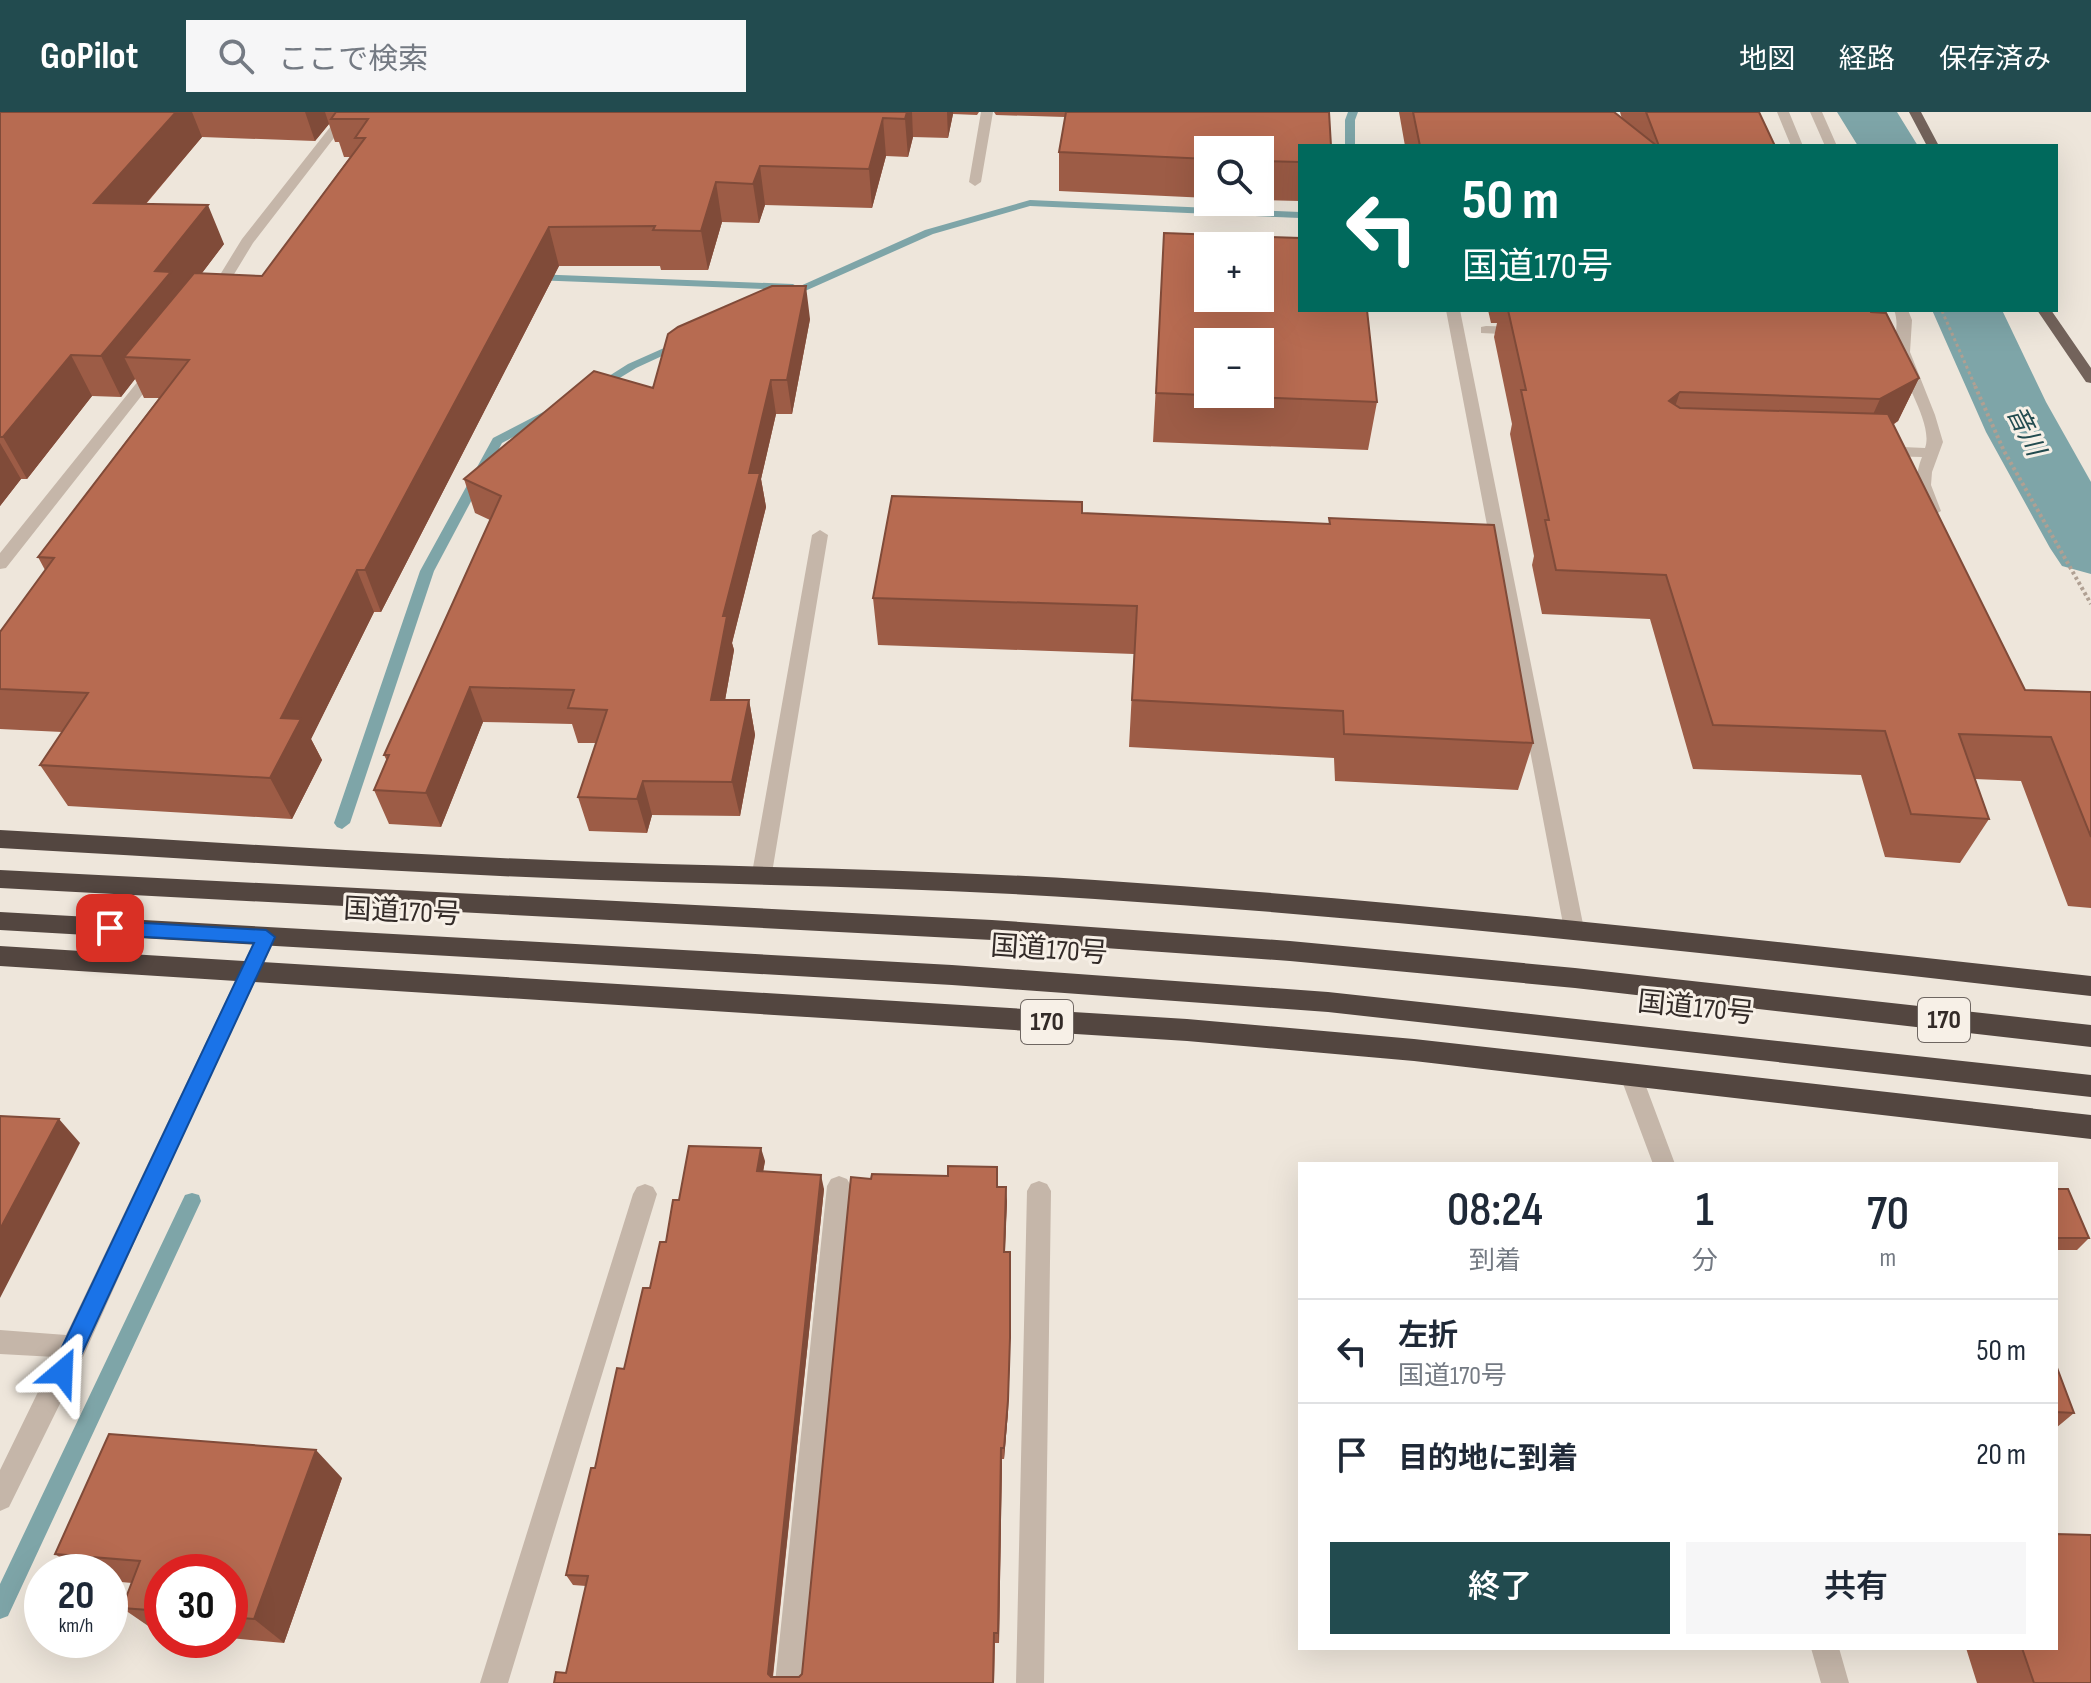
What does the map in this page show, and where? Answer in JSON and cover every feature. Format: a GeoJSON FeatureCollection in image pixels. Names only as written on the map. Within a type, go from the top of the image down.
{"type":"FeatureCollection","features":[{"type":"Feature","properties":{"kind":"highway","name":"170"},"geometry":{"type":"LineString","coordinates":[[0,839],[541,868],[762,873],[1088,889],[1363,908],[2091,986]]}},
{"type":"Feature","properties":{"kind":"highway","name":"国道170号"},"geometry":{"type":"LineString","coordinates":[[0,879],[244,889],[1135,939],[1446,965],[2091,1036]]}},
{"type":"Feature","properties":{"kind":"highway","name":"国道170号"},"geometry":{"type":"LineString","coordinates":[[0,921],[952,975],[1235,995],[1529,1022],[2091,1086]]}},
{"type":"Feature","properties":{"kind":"highway","name":"170"},"geometry":{"type":"LineString","coordinates":[[0,956],[1187,1030],[1630,1073],[2091,1127]]}},
{"type":"Feature","properties":{"kind":"main road"},"geometry":{"type":"LineString","coordinates":[[1915,112],[1932,144]]}},
{"type":"Feature","properties":{"kind":"main road"},"geometry":{"type":"LineString","coordinates":[[2045,312],[2091,379]]}},
{"type":"Feature","properties":{"kind":"street"},"geometry":{"type":"LineString","coordinates":[[201,312],[220,288],[247,242],[348,112]]}},
{"type":"Feature","properties":{"kind":"street"},"geometry":{"type":"LineString","coordinates":[[975,182],[987,112]]}},
{"type":"Feature","properties":{"kind":"street"},"geometry":{"type":"LineString","coordinates":[[1783,112],[1796,144]]}},
{"type":"Feature","properties":{"kind":"street"},"geometry":{"type":"LineString","coordinates":[[1816,112],[1830,144]]}},
{"type":"Feature","properties":{"kind":"street"},"geometry":{"type":"LineString","coordinates":[[1453,312],[1574,929]]}},
{"type":"Feature","properties":{"kind":"street"},"geometry":{"type":"LineString","coordinates":[[1902,312],[1905,320],[1895,343],[1903,352],[1928,415],[1935,442],[1924,472],[1923,485],[1937,522]]}},
{"type":"Feature","properties":{"kind":"street"},"geometry":{"type":"LineString","coordinates":[[1486,330],[1532,331]]}},
{"type":"Feature","properties":{"kind":"street"},"geometry":{"type":"LineString","coordinates":[[0,564],[163,360]]}},
{"type":"Feature","properties":{"kind":"street"},"geometry":{"type":"LineString","coordinates":[[1869,451],[1932,453]]}},
{"type":"Feature","properties":{"kind":"street"},"geometry":{"type":"LineString","coordinates":[[762,873],[820,535]]}},
{"type":"Feature","properties":{"kind":"street"},"geometry":{"type":"LineString","coordinates":[[0,1498],[75,1347],[266,937]]}},
{"type":"Feature","properties":{"kind":"street"},"geometry":{"type":"LineString","coordinates":[[1630,1073],[1663,1162]]}},
{"type":"Feature","properties":{"kind":"street"},"geometry":{"type":"LineString","coordinates":[[789,1683],[839,1186]]}},
{"type":"Feature","properties":{"kind":"street"},"geometry":{"type":"LineString","coordinates":[[1030,1683],[1039,1191]]}},
{"type":"Feature","properties":{"kind":"street"},"geometry":{"type":"LineString","coordinates":[[494,1683],[645,1194]]}},
{"type":"Feature","properties":{"kind":"street"},"geometry":{"type":"LineString","coordinates":[[0,1342],[75,1347]]}},
{"type":"Feature","properties":{"kind":"street"},"geometry":{"type":"LineString","coordinates":[[1826,1650],[1835,1683]]}},
{"type":"Feature","properties":{"kind":"path"},"geometry":{"type":"LineString","coordinates":[[1943,312],[2004,451],[2091,604]]}},
{"type":"Feature","properties":{"kind":"building"},"geometry":{"type":"Polygon","coordinates":[[[0,112],[176,112],[94,203],[208,205],[155,271],[171,272],[101,356],[71,355],[3,437],[0,437],[0,112]]]}},
{"type":"Feature","properties":{"kind":"building"},"geometry":{"type":"Polygon","coordinates":[[[336,112],[907,112],[905,119],[883,118],[869,169],[760,166],[753,184],[716,182],[701,231],[653,230],[655,226],[549,227],[365,570],[357,570],[281,718],[301,719],[270,778],[40,765],[88,693],[0,689],[0,632],[54,558],[38,557],[189,360],[124,357],[194,273],[262,276],[365,138],[355,138],[368,119],[331,119],[336,112]]]}},
{"type":"Feature","properties":{"kind":"building"},"geometry":{"type":"Polygon","coordinates":[[[1066,112],[1329,112],[1331,144],[1298,144],[1298,162],[1274,161],[1274,136],[1194,136],[1194,158],[1059,152],[1066,112]]]}},
{"type":"Feature","properties":{"kind":"building"},"geometry":{"type":"Polygon","coordinates":[[[1413,112],[1614,112],[1654,144],[1420,144],[1413,112]]]}},
{"type":"Feature","properties":{"kind":"building"},"geometry":{"type":"Polygon","coordinates":[[[1646,112],[1759,112],[1774,144],[1658,144],[1646,112]]]}},
{"type":"Feature","properties":{"kind":"building"},"geometry":{"type":"Polygon","coordinates":[[[1164,233],[1194,234],[1194,312],[1274,312],[1274,237],[1298,238],[1298,312],[1367,312],[1377,402],[1274,398],[1274,328],[1194,328],[1194,395],[1156,393],[1164,233]]]}},
{"type":"Feature","properties":{"kind":"building"},"geometry":{"type":"Polygon","coordinates":[[[772,286],[806,286],[787,380],[771,380],[749,473],[760,473],[723,616],[727,616],[711,700],[749,700],[732,782],[643,781],[637,799],[578,797],[607,710],[568,708],[574,690],[470,687],[426,793],[374,790],[389,755],[384,755],[501,496],[464,479],[594,371],[653,388],[668,334],[772,286]]]}},
{"type":"Feature","properties":{"kind":"building"},"geometry":{"type":"Polygon","coordinates":[[[1508,312],[1886,313],[1919,378],[1880,399],[1680,392],[1669,401],[1680,408],[1888,414],[2025,690],[2091,692],[2091,837],[2051,737],[1959,734],[1989,819],[1911,814],[1885,731],[1713,725],[1666,575],[1556,570],[1545,520],[1549,520],[1521,390],[1526,390],[1508,312]]]}},
{"type":"Feature","properties":{"kind":"building"},"geometry":{"type":"Polygon","coordinates":[[[892,496],[1082,502],[1082,513],[1330,524],[1329,518],[1494,525],[1533,743],[1344,734],[1343,711],[1132,700],[1137,606],[873,598],[892,496]]]}},
{"type":"Feature","properties":{"kind":"building"},"geometry":{"type":"Polygon","coordinates":[[[0,1116],[59,1119],[0,1229],[0,1116]]]}},
{"type":"Feature","properties":{"kind":"building"},"geometry":{"type":"Polygon","coordinates":[[[689,1146],[761,1148],[757,1171],[821,1175],[768,1674],[771,1677],[799,1677],[802,1674],[851,1177],[871,1179],[872,1174],[948,1176],[948,1166],[997,1167],[997,1187],[1006,1187],[1004,1252],[1010,1252],[1010,1338],[1008,1400],[1004,1448],[1001,1448],[998,1633],[994,1633],[993,1683],[554,1683],[556,1672],[566,1673],[588,1576],[566,1575],[591,1468],[595,1468],[617,1368],[624,1369],[643,1288],[650,1288],[660,1242],[666,1242],[673,1200],[679,1200],[689,1146]]]}},
{"type":"Feature","properties":{"kind":"building"},"geometry":{"type":"Polygon","coordinates":[[[2058,1189],[2068,1189],[2089,1238],[2058,1238],[2058,1189]]]}},
{"type":"Feature","properties":{"kind":"building"},"geometry":{"type":"Polygon","coordinates":[[[2058,1370],[2074,1413],[2058,1412],[2058,1370]]]}},
{"type":"Feature","properties":{"kind":"building"},"geometry":{"type":"Polygon","coordinates":[[[109,1434],[316,1450],[254,1619],[248,1618],[248,1554],[144,1554],[144,1610],[128,1608],[128,1592],[140,1561],[128,1560],[128,1554],[55,1554],[109,1434]]]}},
{"type":"Feature","properties":{"kind":"building"},"geometry":{"type":"Polygon","coordinates":[[[2058,1534],[2091,1535],[2091,1683],[2034,1683],[2023,1650],[2058,1650],[2058,1534]]]}},
{"type":"Feature","properties":{"kind":"waterway"},"geometry":{"type":"LineString","coordinates":[[1350,144],[1353,112]]}},
{"type":"Feature","properties":{"kind":"waterway","name":"音川"},"geometry":{"type":"LineString","coordinates":[[1867,112],[1887,144]]}},
{"type":"Feature","properties":{"kind":"waterway"},"geometry":{"type":"LineString","coordinates":[[787,296],[929,232],[1030,203],[1298,215]]}},
{"type":"Feature","properties":{"kind":"waterway"},"geometry":{"type":"LineString","coordinates":[[533,277],[793,287]]}},
{"type":"Feature","properties":{"kind":"waterway","name":"音川"},"geometry":{"type":"LineString","coordinates":[[1968,312],[2024,432],[2091,548]]}},
{"type":"Feature","properties":{"kind":"waterway"},"geometry":{"type":"LineString","coordinates":[[596,388],[632,366],[682,343]]}},
{"type":"Feature","properties":{"kind":"waterway"},"geometry":{"type":"LineString","coordinates":[[342,823],[427,571],[497,441],[551,412]]}},
{"type":"Feature","properties":{"kind":"waterway"},"geometry":{"type":"LineString","coordinates":[[0,1608],[192,1201]]}},
{"type":"Feature","properties":{"kind":"route"},"geometry":{"type":"LineString","coordinates":[[62,1372],[213,1044],[266,937],[110,928]]}}]}
